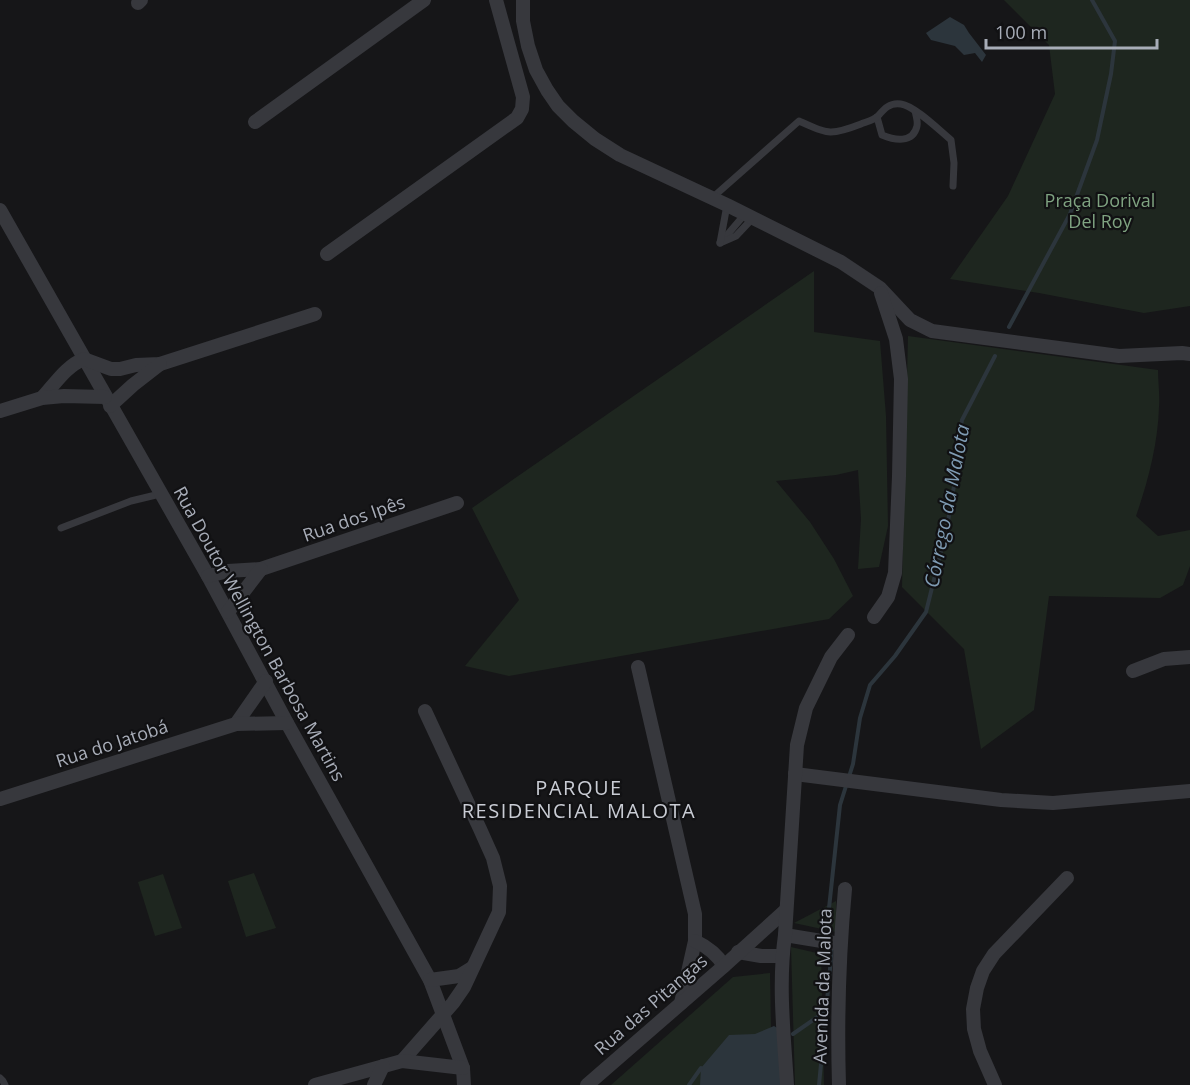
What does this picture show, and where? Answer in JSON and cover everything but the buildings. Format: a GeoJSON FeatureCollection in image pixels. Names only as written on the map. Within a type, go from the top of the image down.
{"type":"FeatureCollection","features":[{"type":"Feature","properties":{"kind":"street"},"geometry":{"type":"LineString","coordinates":[[255,122],[424,0]]}},
{"type":"Feature","properties":{"kind":"street"},"geometry":{"type":"LineString","coordinates":[[327,254],[517,118],[522,110],[523,97],[496,0]]}},
{"type":"Feature","properties":{"kind":"street"},"geometry":{"type":"LineString","coordinates":[[523,0],[523,21],[536,70],[558,106],[573,121],[620,155],[841,262],[880,288],[910,320],[932,331],[1119,356],[1182,352],[1190,354]]}},
{"type":"Feature","properties":{"kind":"street","name":"Rua Doutor Wellington Barbosa Martins"},"geometry":{"type":"LineString","coordinates":[[0,210],[208,576],[430,980],[462,1068],[464,1085]]}},
{"type":"Feature","properties":{"kind":"street"},"geometry":{"type":"LineString","coordinates":[[874,617],[888,597],[895,573],[901,390],[896,339],[880,288]]}},
{"type":"Feature","properties":{"kind":"street"},"geometry":{"type":"LineString","coordinates":[[0,411],[42,398],[64,396],[108,402],[160,364],[315,314]]}},
{"type":"Feature","properties":{"kind":"street"},"geometry":{"type":"LineString","coordinates":[[42,398],[69,367],[84,359],[111,369],[136,364],[160,364]]}},
{"type":"Feature","properties":{"kind":"street","name":"Rua dos Ipês"},"geometry":{"type":"LineString","coordinates":[[208,576],[228,571],[261,569],[457,503]]}},
{"type":"Feature","properties":{"kind":"street"},"geometry":{"type":"LineString","coordinates":[[228,612],[261,569]]}},
{"type":"Feature","properties":{"kind":"street"},"geometry":{"type":"LineString","coordinates":[[787,1085],[781,991],[782,956],[797,745],[806,708],[831,657],[848,636]]}},
{"type":"Feature","properties":{"kind":"street"},"geometry":{"type":"LineString","coordinates":[[1133,671],[1164,659],[1190,657]]}},
{"type":"Feature","properties":{"kind":"street"},"geometry":{"type":"LineString","coordinates":[[638,667],[694,914],[695,941],[681,1003]]}},
{"type":"Feature","properties":{"kind":"street"},"geometry":{"type":"LineString","coordinates":[[236,724],[266,681]]}},
{"type":"Feature","properties":{"kind":"street"},"geometry":{"type":"LineString","coordinates":[[402,1060],[453,1003],[464,987],[499,912],[500,886],[493,858],[425,711]]}},
{"type":"Feature","properties":{"kind":"street","name":"Rua do Jatobá"},"geometry":{"type":"LineString","coordinates":[[0,799],[236,724],[287,723]]}},
{"type":"Feature","properties":{"kind":"street"},"geometry":{"type":"LineString","coordinates":[[795,774],[1000,800],[1053,803],[1190,791]]}},
{"type":"Feature","properties":{"kind":"street"},"geometry":{"type":"LineString","coordinates":[[995,1085],[980,1051],[974,1029],[973,1009],[977,988],[983,971],[994,954],[1067,878]]}},
{"type":"Feature","properties":{"kind":"street","name":"Avenida da Malota"},"geometry":{"type":"LineString","coordinates":[[839,1085],[840,944],[845,889]]}},
{"type":"Feature","properties":{"kind":"street","name":"Rua das Pitangas"},"geometry":{"type":"LineString","coordinates":[[587,1085],[786,910]]}},
{"type":"Feature","properties":{"kind":"street"},"geometry":{"type":"LineString","coordinates":[[784,935],[840,944]]}},
{"type":"Feature","properties":{"kind":"street"},"geometry":{"type":"LineString","coordinates":[[695,941],[715,953],[724,966]]}},
{"type":"Feature","properties":{"kind":"street"},"geometry":{"type":"LineString","coordinates":[[738,952],[761,956],[782,956]]}},
{"type":"Feature","properties":{"kind":"street"},"geometry":{"type":"LineString","coordinates":[[430,980],[459,976],[472,968]]}},
{"type":"Feature","properties":{"kind":"street"},"geometry":{"type":"LineString","coordinates":[[325,1084],[402,1060],[462,1068]]}},
{"type":"Feature","properties":{"kind":"street"},"geometry":{"type":"LineString","coordinates":[[374,1085],[383,1066]]}},
{"type":"Feature","properties":{"kind":"lane"},"geometry":{"type":"LineString","coordinates":[[712,198],[799,121],[828,133],[840,132],[876,117],[888,106],[901,104],[915,111],[951,140],[954,163],[953,186]]}},
{"type":"Feature","properties":{"kind":"lane"},"geometry":{"type":"LineString","coordinates":[[876,117],[882,135],[903,140],[917,127],[915,111]]}},
{"type":"Feature","properties":{"kind":"lane"},"geometry":{"type":"LineString","coordinates":[[727,205],[720,243],[748,217]]}},
{"type":"Feature","properties":{"kind":"lane"},"geometry":{"type":"LineString","coordinates":[[61,528],[130,501],[160,494]]}},
{"type":"Feature","properties":{"kind":"lane"},"geometry":{"type":"LineString","coordinates":[[0,1078],[5,1085]]}},
{"type":"Feature","properties":{"kind":"green space","name":"Praça Dorival Del Roy"},"geometry":{"type":"Polygon","coordinates":[[[1004,0],[1190,0],[1190,306],[1144,313],[950,279],[1008,196],[1055,94],[1049,45],[1004,0]]]}},
{"type":"Feature","properties":{"kind":"green space"},"geometry":{"type":"Polygon","coordinates":[[[814,271],[814,332],[880,341],[886,416],[888,526],[879,567],[858,569],[861,519],[858,470],[836,475],[776,481],[810,522],[834,559],[853,596],[829,619],[509,676],[465,666],[519,600],[472,508],[814,271]]]}},
{"type":"Feature","properties":{"kind":"green space"},"geometry":{"type":"Polygon","coordinates":[[[908,336],[1158,370],[1157,434],[1136,516],[1158,536],[1190,530],[1190,566],[1183,585],[1160,598],[1049,596],[1034,710],[981,749],[964,649],[902,587],[908,336]]]}},
{"type":"Feature","properties":{"kind":"green space"},"geometry":{"type":"Polygon","coordinates":[[[254,873],[276,928],[246,937],[228,881],[254,873]]]}},
{"type":"Feature","properties":{"kind":"green space"},"geometry":{"type":"Polygon","coordinates":[[[163,874],[182,928],[155,936],[138,882],[163,874]]]}},
{"type":"Feature","properties":{"kind":"green space"},"geometry":{"type":"Polygon","coordinates":[[[836,901],[836,932],[794,923],[836,901]]]}},
{"type":"Feature","properties":{"kind":"green space"},"geometry":{"type":"Polygon","coordinates":[[[791,947],[821,954],[824,1085],[795,1085],[791,947]]]}},
{"type":"Feature","properties":{"kind":"green space"},"geometry":{"type":"Polygon","coordinates":[[[770,973],[772,1085],[611,1085],[733,977],[770,973]]]}},
{"type":"Feature","properties":{"kind":"shaded area"},"geometry":{"type":"Polygon","coordinates":[[[950,17],[964,25],[986,55],[982,62],[975,53],[964,55],[955,46],[931,40],[926,33],[950,17]]]}},
{"type":"Feature","properties":{"kind":"shaded area"},"geometry":{"type":"Polygon","coordinates":[[[774,1026],[779,1029],[782,1085],[700,1085],[701,1068],[729,1035],[755,1034],[774,1026]]]}},
{"type":"Feature","properties":{"kind":"waterway","name":"Córrego da Malota"},"geometry":{"type":"LineString","coordinates":[[1009,327],[1070,214],[1097,140],[1111,74],[1115,41],[1092,0]]}},
{"type":"Feature","properties":{"kind":"waterway","name":"Córrego da Malota"},"geometry":{"type":"LineString","coordinates":[[827,927],[840,805],[853,764],[860,718],[870,685],[895,656],[926,612],[947,527],[962,420],[995,356]]}},
{"type":"Feature","properties":{"kind":"waterway","name":"Córrego da Malota"},"geometry":{"type":"LineString","coordinates":[[819,1085],[832,948]]}},
{"type":"Feature","properties":{"kind":"waterway"},"geometry":{"type":"LineString","coordinates":[[793,1034],[826,1011]]}},
{"type":"Feature","properties":{"kind":"waterway"},"geometry":{"type":"LineString","coordinates":[[689,1085],[701,1068]]}},
{"type":"Feature","properties":{"kind":"district","name":"PARQUE RESIDENCIAL MALOTA"},"geometry":{"type":"Point","coordinates":[579,800]}}]}
